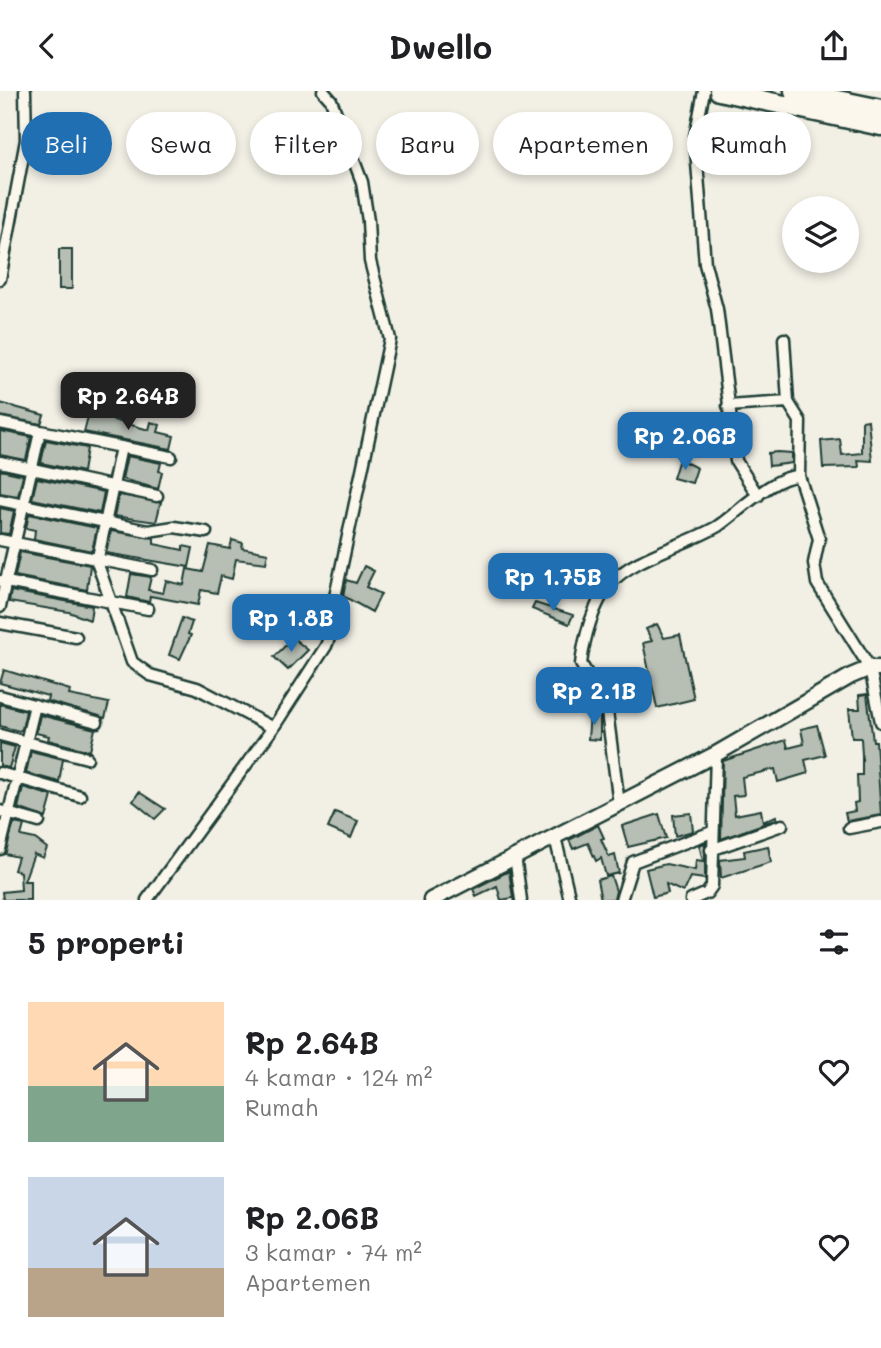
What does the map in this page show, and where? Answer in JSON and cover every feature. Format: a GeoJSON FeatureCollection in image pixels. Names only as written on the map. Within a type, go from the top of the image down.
{"type":"FeatureCollection","features":[{"type":"Feature","properties":{"kind":"highway"},"geometry":{"type":"LineString","coordinates":[[719,91],[881,126]]}},
{"type":"Feature","properties":{"kind":"highway"},"geometry":{"type":"LineString","coordinates":[[794,91],[881,109]]}},
{"type":"Feature","properties":{"kind":"street"},"geometry":{"type":"LineString","coordinates":[[0,279],[26,140],[25,91]]}},
{"type":"Feature","properties":{"kind":"street"},"geometry":{"type":"LineString","coordinates":[[147,900],[274,728],[326,646],[332,630],[335,597],[390,339],[370,261],[362,182],[331,100],[323,91]]}},
{"type":"Feature","properties":{"kind":"street"},"geometry":{"type":"LineString","coordinates":[[704,91],[695,137],[705,264],[717,309],[736,461],[758,496]]}},
{"type":"Feature","properties":{"kind":"street"},"geometry":{"type":"LineString","coordinates":[[784,339],[788,402],[800,421],[799,476],[819,539],[814,563],[817,583],[875,668],[881,722]]}},
{"type":"Feature","properties":{"kind":"street"},"geometry":{"type":"LineString","coordinates":[[728,406],[788,402]]}},
{"type":"Feature","properties":{"kind":"street"},"geometry":{"type":"LineString","coordinates":[[0,423],[171,457]]}},
{"type":"Feature","properties":{"kind":"street"},"geometry":{"type":"LineString","coordinates":[[0,607],[3,581],[15,544],[40,432]]}},
{"type":"Feature","properties":{"kind":"street"},"geometry":{"type":"LineString","coordinates":[[121,447],[97,562],[114,604],[132,662],[139,669],[197,688],[274,728]]}},
{"type":"Feature","properties":{"kind":"street"},"geometry":{"type":"LineString","coordinates":[[0,463],[157,496]]}},
{"type":"Feature","properties":{"kind":"street"},"geometry":{"type":"LineString","coordinates":[[619,804],[606,704],[581,664],[594,614],[610,583],[659,554],[710,530],[784,478],[799,476]]}},
{"type":"Feature","properties":{"kind":"street"},"geometry":{"type":"LineString","coordinates":[[0,501],[106,525],[148,531],[174,527],[206,532]]}},
{"type":"Feature","properties":{"kind":"street"},"geometry":{"type":"LineString","coordinates":[[0,540],[97,562],[152,571]]}},
{"type":"Feature","properties":{"kind":"street"},"geometry":{"type":"LineString","coordinates":[[3,581],[148,609]]}},
{"type":"Feature","properties":{"kind":"street"},"geometry":{"type":"LineString","coordinates":[[0,623],[76,637]]}},
{"type":"Feature","properties":{"kind":"street"},"geometry":{"type":"LineString","coordinates":[[432,900],[716,754],[875,668]]}},
{"type":"Feature","properties":{"kind":"street"},"geometry":{"type":"LineString","coordinates":[[0,696],[97,722]]}},
{"type":"Feature","properties":{"kind":"street"},"geometry":{"type":"LineString","coordinates":[[0,849],[4,812],[17,778],[35,705]]}},
{"type":"Feature","properties":{"kind":"street"},"geometry":{"type":"LineString","coordinates":[[0,735],[88,758]]}},
{"type":"Feature","properties":{"kind":"street"},"geometry":{"type":"LineString","coordinates":[[691,900],[707,893],[712,886],[716,754]]}},
{"type":"Feature","properties":{"kind":"street"},"geometry":{"type":"LineString","coordinates":[[0,773],[80,796]]}},
{"type":"Feature","properties":{"kind":"street"},"geometry":{"type":"LineString","coordinates":[[4,812],[39,822]]}},
{"type":"Feature","properties":{"kind":"street"},"geometry":{"type":"LineString","coordinates":[[849,828],[881,823]]}},
{"type":"Feature","properties":{"kind":"street"},"geometry":{"type":"LineString","coordinates":[[711,850],[782,825]]}},
{"type":"Feature","properties":{"kind":"street"},"geometry":{"type":"LineString","coordinates":[[621,900],[633,862],[712,832]]}},
{"type":"Feature","properties":{"kind":"street"},"geometry":{"type":"LineString","coordinates":[[555,837],[570,900]]}},
{"type":"Feature","properties":{"kind":"street"},"geometry":{"type":"LineString","coordinates":[[515,856],[521,900]]}},
{"type":"Feature","properties":{"kind":"building"},"geometry":{"type":"Polygon","coordinates":[[[59,249],[72,249],[72,289],[59,289],[59,249]]]}},
{"type":"Feature","properties":{"kind":"building"},"geometry":{"type":"Polygon","coordinates":[[[0,403],[44,415],[41,424],[0,416],[0,403]]]}},
{"type":"Feature","properties":{"kind":"building"},"geometry":{"type":"Polygon","coordinates":[[[89,413],[149,430],[151,422],[160,425],[158,432],[174,436],[171,449],[84,432],[89,413]]]}},
{"type":"Feature","properties":{"kind":"building"},"geometry":{"type":"Polygon","coordinates":[[[868,420],[872,461],[858,460],[859,467],[823,468],[821,441],[840,439],[842,455],[862,453],[862,421],[868,420]]]}},
{"type":"Feature","properties":{"kind":"building"},"geometry":{"type":"Polygon","coordinates":[[[0,431],[31,437],[26,460],[0,455],[0,431]]]}},
{"type":"Feature","properties":{"kind":"building"},"geometry":{"type":"Polygon","coordinates":[[[46,440],[87,448],[83,472],[41,463],[46,440]]]}},
{"type":"Feature","properties":{"kind":"building"},"geometry":{"type":"Polygon","coordinates":[[[768,453],[792,453],[792,463],[769,466],[768,453]]]}},
{"type":"Feature","properties":{"kind":"building"},"geometry":{"type":"Polygon","coordinates":[[[127,456],[161,463],[158,489],[122,479],[127,456]]]}},
{"type":"Feature","properties":{"kind":"building"},"geometry":{"type":"Polygon","coordinates":[[[679,459],[697,468],[692,483],[673,478],[679,459]]]}},
{"type":"Feature","properties":{"kind":"building"},"geometry":{"type":"Polygon","coordinates":[[[0,470],[23,475],[18,496],[0,493],[0,470]]]}},
{"type":"Feature","properties":{"kind":"building"},"geometry":{"type":"Polygon","coordinates":[[[37,478],[104,492],[100,513],[32,499],[37,478]]]}},
{"type":"Feature","properties":{"kind":"building"},"geometry":{"type":"Polygon","coordinates":[[[119,495],[161,502],[156,522],[114,516],[119,495]]]}},
{"type":"Feature","properties":{"kind":"building"},"geometry":{"type":"Polygon","coordinates":[[[0,508],[14,511],[9,534],[0,533],[0,508]]]}},
{"type":"Feature","properties":{"kind":"building"},"geometry":{"type":"Polygon","coordinates":[[[29,514],[97,528],[92,551],[34,539],[35,530],[26,528],[29,514]]]}},
{"type":"Feature","properties":{"kind":"building"},"geometry":{"type":"Polygon","coordinates":[[[111,531],[154,538],[154,544],[183,550],[183,546],[193,548],[189,567],[106,553],[111,531]]]}},
{"type":"Feature","properties":{"kind":"building"},"geometry":{"type":"Polygon","coordinates":[[[232,540],[243,543],[242,548],[268,553],[266,563],[236,559],[232,579],[221,576],[217,593],[201,590],[198,605],[150,596],[149,602],[127,597],[131,574],[151,577],[148,590],[163,593],[166,581],[184,585],[187,569],[203,572],[210,545],[230,549],[232,540]]]}},
{"type":"Feature","properties":{"kind":"building"},"geometry":{"type":"Polygon","coordinates":[[[20,552],[90,565],[87,590],[15,576],[20,552]]]}},
{"type":"Feature","properties":{"kind":"building"},"geometry":{"type":"Polygon","coordinates":[[[364,566],[374,571],[366,587],[381,594],[372,612],[343,596],[346,580],[356,583],[364,566]]]}},
{"type":"Feature","properties":{"kind":"building"},"geometry":{"type":"Polygon","coordinates":[[[11,591],[92,606],[90,620],[69,612],[9,602],[11,591]]]}},
{"type":"Feature","properties":{"kind":"building"},"geometry":{"type":"Polygon","coordinates":[[[535,603],[573,615],[569,624],[532,609],[535,603]]]}},
{"type":"Feature","properties":{"kind":"building"},"geometry":{"type":"Polygon","coordinates":[[[182,618],[192,622],[188,634],[191,635],[180,659],[169,655],[182,618]]]}},
{"type":"Feature","properties":{"kind":"building"},"geometry":{"type":"Polygon","coordinates":[[[657,624],[664,638],[680,635],[694,699],[657,708],[643,643],[652,641],[646,629],[657,624]]]}},
{"type":"Feature","properties":{"kind":"building"},"geometry":{"type":"Polygon","coordinates":[[[293,638],[308,650],[288,670],[274,657],[293,638]]]}},
{"type":"Feature","properties":{"kind":"building"},"geometry":{"type":"Polygon","coordinates":[[[4,670],[70,690],[69,695],[109,703],[105,718],[47,701],[48,696],[0,683],[4,670]]]}},
{"type":"Feature","properties":{"kind":"building"},"geometry":{"type":"Polygon","coordinates":[[[867,694],[873,741],[876,741],[881,815],[847,821],[845,813],[855,811],[854,803],[858,802],[857,775],[862,775],[861,738],[852,738],[849,709],[860,709],[859,695],[867,694]]]}},
{"type":"Feature","properties":{"kind":"building"},"geometry":{"type":"Polygon","coordinates":[[[0,704],[26,711],[22,729],[19,731],[0,726],[0,704]]]}},
{"type":"Feature","properties":{"kind":"building"},"geometry":{"type":"Polygon","coordinates":[[[590,713],[600,714],[600,740],[588,739],[590,713]]]}},
{"type":"Feature","properties":{"kind":"building"},"geometry":{"type":"Polygon","coordinates":[[[40,715],[95,729],[90,751],[48,740],[49,736],[36,733],[40,715]]]}},
{"type":"Feature","properties":{"kind":"building"},"geometry":{"type":"Polygon","coordinates":[[[817,725],[825,755],[805,760],[808,773],[778,782],[775,769],[742,777],[744,795],[733,796],[735,815],[761,810],[763,822],[776,816],[777,819],[721,839],[723,761],[786,740],[788,748],[804,744],[801,729],[817,725]]]}},
{"type":"Feature","properties":{"kind":"building"},"geometry":{"type":"Polygon","coordinates":[[[0,743],[15,747],[9,768],[0,766],[0,743]]]}},
{"type":"Feature","properties":{"kind":"building"},"geometry":{"type":"Polygon","coordinates":[[[31,751],[63,759],[59,782],[26,773],[31,751]]]}},
{"type":"Feature","properties":{"kind":"building"},"geometry":{"type":"Polygon","coordinates":[[[23,787],[52,796],[46,818],[18,808],[23,787]]]}},
{"type":"Feature","properties":{"kind":"building"},"geometry":{"type":"Polygon","coordinates":[[[139,792],[165,809],[155,819],[133,801],[139,792]]]}},
{"type":"Feature","properties":{"kind":"building"},"geometry":{"type":"Polygon","coordinates":[[[335,812],[358,821],[351,838],[328,828],[335,812]]]}},
{"type":"Feature","properties":{"kind":"building"},"geometry":{"type":"Polygon","coordinates":[[[691,813],[693,831],[675,836],[673,815],[691,813]]]}},
{"type":"Feature","properties":{"kind":"building"},"geometry":{"type":"Polygon","coordinates":[[[659,814],[666,838],[628,847],[622,826],[659,814]]]}},
{"type":"Feature","properties":{"kind":"building"},"geometry":{"type":"Polygon","coordinates":[[[14,823],[24,825],[21,836],[35,839],[47,848],[43,858],[34,854],[24,881],[30,881],[30,900],[3,900],[2,892],[21,890],[20,872],[14,870],[18,857],[5,854],[14,823]]]}},
{"type":"Feature","properties":{"kind":"building"},"geometry":{"type":"Polygon","coordinates":[[[598,825],[609,857],[615,855],[619,873],[606,876],[601,858],[596,861],[588,843],[573,849],[569,840],[598,825]]]}},
{"type":"Feature","properties":{"kind":"building"},"geometry":{"type":"Polygon","coordinates":[[[705,843],[705,879],[690,877],[683,892],[666,884],[668,893],[653,897],[646,869],[666,864],[695,870],[696,860],[703,861],[699,845],[705,843]]]}},
{"type":"Feature","properties":{"kind":"building"},"geometry":{"type":"Polygon","coordinates":[[[768,846],[771,862],[721,878],[720,860],[745,857],[744,851],[768,846]]]}},
{"type":"Feature","properties":{"kind":"building"},"geometry":{"type":"Polygon","coordinates":[[[509,871],[513,898],[501,900],[497,886],[476,896],[473,889],[509,871]]]}},
{"type":"Feature","properties":{"kind":"building"},"geometry":{"type":"Polygon","coordinates":[[[611,876],[616,891],[614,899],[601,900],[597,880],[611,876]]]}}]}
